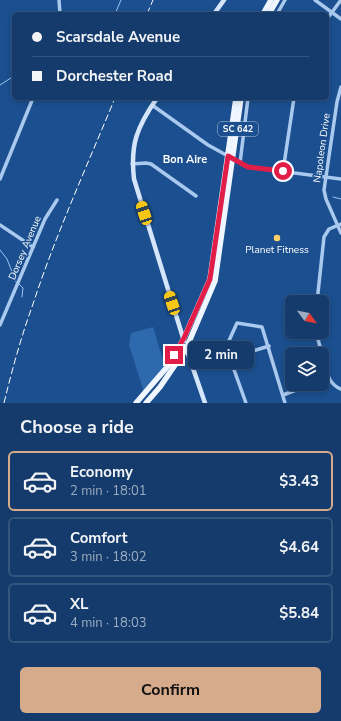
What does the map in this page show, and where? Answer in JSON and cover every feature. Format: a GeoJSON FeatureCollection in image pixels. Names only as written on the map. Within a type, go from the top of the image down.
{"type":"FeatureCollection","features":[{"type":"Feature","properties":{"kind":"main road"},"geometry":{"type":"LineString","coordinates":[[264,12],[271,0]]}},
{"type":"Feature","properties":{"kind":"main road"},"geometry":{"type":"LineString","coordinates":[[270,12],[277,0]]}},
{"type":"Feature","properties":{"kind":"main road","name":"SC 642"},"geometry":{"type":"LineString","coordinates":[[146,403],[160,387],[186,349],[216,281],[231,158],[236,100]]}},
{"type":"Feature","properties":{"kind":"main road","name":"SC 642"},"geometry":{"type":"LineString","coordinates":[[136,403],[168,366],[184,338],[210,279],[241,100]]}},
{"type":"Feature","properties":{"kind":"street"},"geometry":{"type":"LineString","coordinates":[[59,0],[60,12]]}},
{"type":"Feature","properties":{"kind":"street"},"geometry":{"type":"LineString","coordinates":[[215,12],[224,0]]}},
{"type":"Feature","properties":{"kind":"street"},"geometry":{"type":"LineString","coordinates":[[278,12],[285,0]]}},
{"type":"Feature","properties":{"kind":"street"},"geometry":{"type":"LineString","coordinates":[[315,0],[341,19]]}},
{"type":"Feature","properties":{"kind":"street"},"geometry":{"type":"LineString","coordinates":[[329,15],[341,0]]}},
{"type":"Feature","properties":{"kind":"street","name":"Napoleon Drive"},"geometry":{"type":"LineString","coordinates":[[341,87],[336,102],[324,190],[326,199],[339,225],[341,234]]}},
{"type":"Feature","properties":{"kind":"street"},"geometry":{"type":"LineString","coordinates":[[0,179],[32,100]]}},
{"type":"Feature","properties":{"kind":"street"},"geometry":{"type":"LineString","coordinates":[[156,100],[142,120],[138,130],[132,164],[134,179],[184,338],[186,349],[205,403]]}},
{"type":"Feature","properties":{"kind":"street"},"geometry":{"type":"LineString","coordinates":[[240,163],[248,100]]}},
{"type":"Feature","properties":{"kind":"street"},"geometry":{"type":"LineString","coordinates":[[283,171],[294,100]]}},
{"type":"Feature","properties":{"kind":"street"},"geometry":{"type":"LineString","coordinates":[[152,105],[208,145],[248,167],[341,178]]}},
{"type":"Feature","properties":{"kind":"street"},"geometry":{"type":"LineString","coordinates":[[132,164],[151,164],[196,196]]}},
{"type":"Feature","properties":{"kind":"street","name":"Dorsey Avenue"},"geometry":{"type":"LineString","coordinates":[[0,324],[45,220],[57,200]]}},
{"type":"Feature","properties":{"kind":"street"},"geometry":{"type":"LineString","coordinates":[[0,225],[33,247]]}},
{"type":"Feature","properties":{"kind":"street"},"geometry":{"type":"LineString","coordinates":[[318,295],[324,237],[329,229],[339,225]]}},
{"type":"Feature","properties":{"kind":"street"},"geometry":{"type":"LineString","coordinates":[[246,403],[230,358],[228,345],[237,323],[262,327],[285,403]]}},
{"type":"Feature","properties":{"kind":"street"},"geometry":{"type":"LineString","coordinates":[[230,358],[268,346]]}},
{"type":"Feature","properties":{"kind":"street"},"geometry":{"type":"LineString","coordinates":[[329,379],[333,384],[341,389]]}},
{"type":"Feature","properties":{"kind":"street"},"geometry":{"type":"LineString","coordinates":[[283,395],[293,391]]}},
{"type":"Feature","properties":{"kind":"shaded area"},"geometry":{"type":"Polygon","coordinates":[[[153,327],[165,367],[144,392],[129,345],[131,333],[153,327]]]}},
{"type":"Feature","properties":{"kind":"waterway"},"geometry":{"type":"LineString","coordinates":[[116,12],[121,0]]}},
{"type":"Feature","properties":{"kind":"waterway"},"geometry":{"type":"LineString","coordinates":[[0,85],[12,77]]}},
{"type":"Feature","properties":{"kind":"waterway"},"geometry":{"type":"LineString","coordinates":[[333,197],[341,199]]}},
{"type":"Feature","properties":{"kind":"waterway"},"geometry":{"type":"LineString","coordinates":[[0,250],[7,259],[16,282]]}},
{"type":"Feature","properties":{"kind":"waterway"},"geometry":{"type":"LineString","coordinates":[[19,284],[23,288],[22,297]]}},
{"type":"Feature","properties":{"kind":"railway"},"geometry":{"type":"LineString","coordinates":[[148,12],[153,0]]}},
{"type":"Feature","properties":{"kind":"railway"},"geometry":{"type":"LineString","coordinates":[[4,403],[21,341],[42,278],[114,100]]}},
{"type":"Feature","properties":{"kind":"place","name":"Planet Fitness"},"geometry":{"type":"Point","coordinates":[277,238]}},
{"type":"Feature","properties":{"kind":"district","name":"Bon Aire"},"geometry":{"type":"Point","coordinates":[185,159]}},
{"type":"Feature","properties":{"kind":"route"},"geometry":{"type":"LineString","coordinates":[[174,355],[184,338],[210,279],[228,156],[248,167],[283,171]]}}]}
